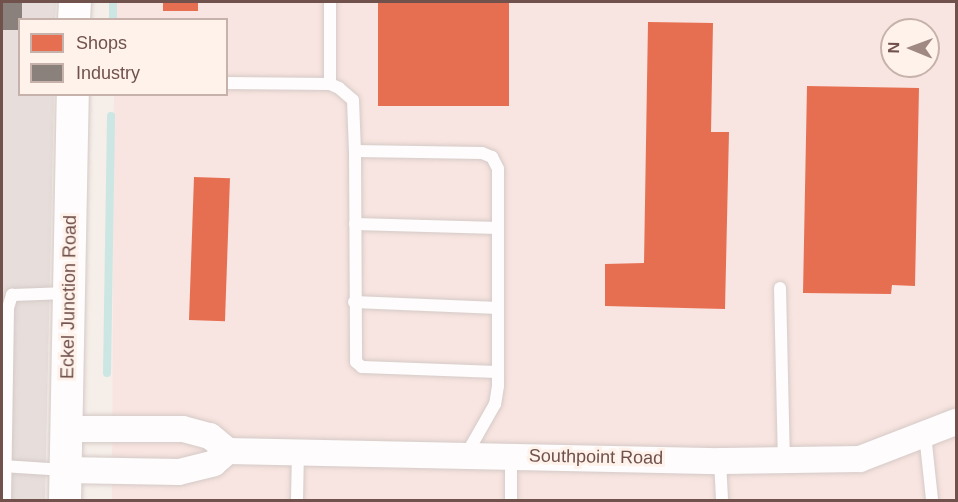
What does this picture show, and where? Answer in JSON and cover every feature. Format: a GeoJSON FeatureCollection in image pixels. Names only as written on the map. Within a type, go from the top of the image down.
{"type":"FeatureCollection","features":[{"type":"Feature","properties":{"kind":"street"},"geometry":{"type":"LineString","coordinates":[[74,18],[75,2]]}},
{"type":"Feature","properties":{"kind":"street","name":"Eckel Junction Road"},"geometry":{"type":"LineString","coordinates":[[65,501],[73,96]]}},
{"type":"Feature","properties":{"kind":"street","name":"Southpoint Road"},"geometry":{"type":"LineString","coordinates":[[228,451],[720,460],[860,459],[957,422]]}},
{"type":"Feature","properties":{"kind":"street"},"geometry":{"type":"LineString","coordinates":[[65,470],[179,472],[214,463],[228,451],[210,436],[183,429],[66,429]]}},
{"type":"Feature","properties":{"kind":"lane"},"geometry":{"type":"LineString","coordinates":[[330,2],[330,84]]}},
{"type":"Feature","properties":{"kind":"lane"},"geometry":{"type":"LineString","coordinates":[[228,83],[330,84],[353,100],[356,151],[354,351],[362,367],[498,372]]}},
{"type":"Feature","properties":{"kind":"lane"},"geometry":{"type":"LineString","coordinates":[[356,151],[482,153],[492,157],[498,169],[498,372],[495,404],[466,455]]}},
{"type":"Feature","properties":{"kind":"lane"},"geometry":{"type":"LineString","coordinates":[[355,224],[498,228]]}},
{"type":"Feature","properties":{"kind":"lane"},"geometry":{"type":"LineString","coordinates":[[780,288],[784,460]]}},
{"type":"Feature","properties":{"kind":"lane"},"geometry":{"type":"LineString","coordinates":[[5,501],[4,308],[12,295],[69,293]]}},
{"type":"Feature","properties":{"kind":"lane"},"geometry":{"type":"LineString","coordinates":[[354,302],[498,308]]}},
{"type":"Feature","properties":{"kind":"lane"},"geometry":{"type":"LineString","coordinates":[[925,434],[932,501]]}},
{"type":"Feature","properties":{"kind":"lane"},"geometry":{"type":"LineString","coordinates":[[297,501],[298,452]]}},
{"type":"Feature","properties":{"kind":"lane"},"geometry":{"type":"LineString","coordinates":[[511,455],[511,501]]}},
{"type":"Feature","properties":{"kind":"lane"},"geometry":{"type":"LineString","coordinates":[[720,460],[722,501]]}},
{"type":"Feature","properties":{"kind":"lane"},"geometry":{"type":"LineString","coordinates":[[4,467],[65,470]]}},
{"type":"Feature","properties":{"kind":"shaded area"},"geometry":{"type":"Polygon","coordinates":[[[2,2],[56,2],[55,18],[18,18],[18,96],[54,96],[45,500],[2,500],[2,2]]]}},
{"type":"Feature","properties":{"kind":"shaded area"},"geometry":{"type":"Polygon","coordinates":[[[115,2],[956,2],[956,500],[112,500],[114,96],[228,96],[228,18],[115,18],[115,2]]]}},
{"type":"Feature","properties":{"kind":"building: Shops"},"geometry":{"type":"Polygon","coordinates":[[[163,2],[198,2],[198,11],[163,11],[163,2]]]}},
{"type":"Feature","properties":{"kind":"building: Shops"},"geometry":{"type":"Polygon","coordinates":[[[378,2],[509,2],[509,106],[378,106],[378,2]]]}},
{"type":"Feature","properties":{"kind":"building: Shops"},"geometry":{"type":"Polygon","coordinates":[[[648,22],[713,23],[711,132],[729,132],[725,309],[605,306],[605,264],[644,263],[648,22]]]}},
{"type":"Feature","properties":{"kind":"building: Shops"},"geometry":{"type":"Polygon","coordinates":[[[807,86],[919,88],[915,286],[892,285],[891,294],[803,293],[807,86]]]}},
{"type":"Feature","properties":{"kind":"building: Shops"},"geometry":{"type":"Polygon","coordinates":[[[194,177],[230,178],[225,321],[189,320],[194,177]]]}},
{"type":"Feature","properties":{"kind":"building: Industry"},"geometry":{"type":"Polygon","coordinates":[[[2,2],[22,2],[22,18],[18,18],[18,30],[2,30],[2,2]]]}},
{"type":"Feature","properties":{"kind":"waterway"},"geometry":{"type":"LineString","coordinates":[[113,2],[113,18]]}},
{"type":"Feature","properties":{"kind":"waterway"},"geometry":{"type":"LineString","coordinates":[[107,373],[111,116]]}}]}
